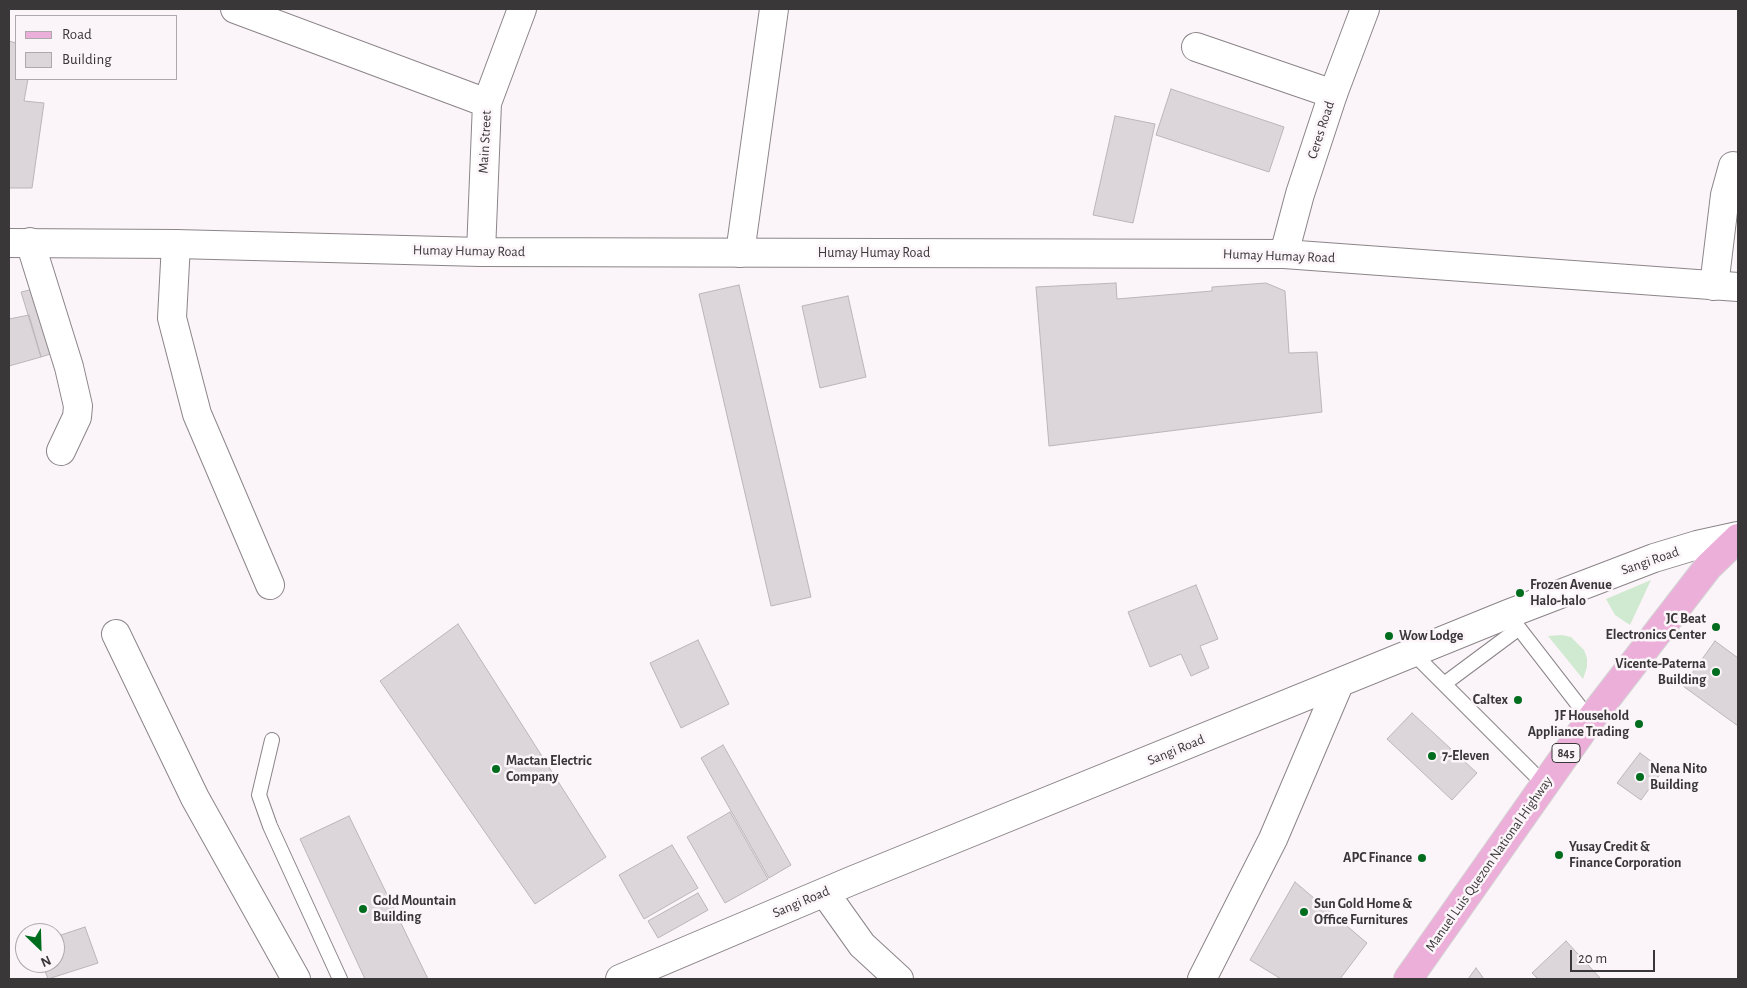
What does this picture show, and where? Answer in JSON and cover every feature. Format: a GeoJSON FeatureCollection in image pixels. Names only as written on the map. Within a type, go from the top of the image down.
{"type":"FeatureCollection","features":[{"type":"Feature","properties":{"kind":"main road","name":"Manuel Luis Quezon National Highway"},"geometry":{"type":"LineString","coordinates":[[1408,979],[1590,720],[1708,567],[1738,537]]}},
{"type":"Feature","properties":{"kind":"street"},"geometry":{"type":"LineString","coordinates":[[235,9],[487,103]]}},
{"type":"Feature","properties":{"kind":"street"},"geometry":{"type":"LineString","coordinates":[[740,253],[774,9]]}},
{"type":"Feature","properties":{"kind":"street","name":"Ceres Road"},"geometry":{"type":"LineString","coordinates":[[1284,254],[1300,194],[1333,94],[1365,9]]}},
{"type":"Feature","properties":{"kind":"street","name":"Main Street"},"geometry":{"type":"LineString","coordinates":[[481,252],[487,103],[513,12]]}},
{"type":"Feature","properties":{"kind":"street"},"geometry":{"type":"LineString","coordinates":[[1196,47],[1333,94]]}},
{"type":"Feature","properties":{"kind":"street"},"geometry":{"type":"LineString","coordinates":[[1726,286],[1724,195],[1733,166]]}},
{"type":"Feature","properties":{"kind":"street"},"geometry":{"type":"LineString","coordinates":[[19,242],[69,367],[78,406],[77,417],[61,451]]}},
{"type":"Feature","properties":{"kind":"street","name":"Humay Humay Road"},"geometry":{"type":"LineString","coordinates":[[19,242],[481,252],[1284,254],[1726,286]]}},
{"type":"Feature","properties":{"kind":"street"},"geometry":{"type":"LineString","coordinates":[[176,244],[172,318],[197,414],[270,585]]}},
{"type":"Feature","properties":{"kind":"street","name":"Sangi Road"},"geometry":{"type":"LineString","coordinates":[[620,979],[1414,652],[1513,621],[1654,558],[1697,545],[1738,537]]}},
{"type":"Feature","properties":{"kind":"street"},"geometry":{"type":"LineString","coordinates":[[116,634],[195,798],[296,979]]}},
{"type":"Feature","properties":{"kind":"street"},"geometry":{"type":"LineString","coordinates":[[1202,979],[1273,839],[1339,684]]}},
{"type":"Feature","properties":{"kind":"street"},"geometry":{"type":"LineString","coordinates":[[825,893],[862,945],[899,979]]}},
{"type":"Feature","properties":{"kind":"lane"},"geometry":{"type":"LineString","coordinates":[[1444,684],[1513,621],[1590,720]]}},
{"type":"Feature","properties":{"kind":"lane"},"geometry":{"type":"LineString","coordinates":[[1414,652],[1544,784]]}},
{"type":"Feature","properties":{"kind":"lane"},"geometry":{"type":"LineString","coordinates":[[272,740],[259,795],[270,826],[340,979]]}},
{"type":"Feature","properties":{"kind":"green space"},"geometry":{"type":"Polygon","coordinates":[[[1651,580],[1630,625],[1615,615],[1606,599],[1651,580]]]}},
{"type":"Feature","properties":{"kind":"green space"},"geometry":{"type":"Polygon","coordinates":[[[1562,635],[1571,637],[1584,650],[1587,658],[1587,667],[1583,679],[1548,636],[1562,635]]]}},
{"type":"Feature","properties":{"kind":"building"},"geometry":{"type":"Polygon","coordinates":[[[9,41],[15,43],[15,80],[28,80],[24,101],[44,103],[32,188],[9,188],[9,41]]]}},
{"type":"Feature","properties":{"kind":"building"},"geometry":{"type":"Polygon","coordinates":[[[1171,89],[1284,127],[1269,172],[1156,135],[1171,89]]]}},
{"type":"Feature","properties":{"kind":"building"},"geometry":{"type":"Polygon","coordinates":[[[1115,116],[1155,124],[1133,223],[1093,215],[1115,116]]]}},
{"type":"Feature","properties":{"kind":"building"},"geometry":{"type":"Polygon","coordinates":[[[1116,283],[1117,299],[1212,291],[1212,287],[1266,283],[1285,291],[1289,353],[1317,352],[1322,412],[1049,446],[1036,287],[1116,283]]]}},
{"type":"Feature","properties":{"kind":"building"},"geometry":{"type":"Polygon","coordinates":[[[739,285],[811,597],[771,606],[699,294],[739,285]]]}},
{"type":"Feature","properties":{"kind":"building"},"geometry":{"type":"Polygon","coordinates":[[[42,287],[60,351],[41,357],[21,292],[42,287]]]}},
{"type":"Feature","properties":{"kind":"building"},"geometry":{"type":"Polygon","coordinates":[[[848,296],[866,377],[820,388],[802,306],[848,296]]]}},
{"type":"Feature","properties":{"kind":"building"},"geometry":{"type":"Polygon","coordinates":[[[29,315],[41,357],[9,366],[9,319],[29,315]]]}},
{"type":"Feature","properties":{"kind":"building"},"geometry":{"type":"Polygon","coordinates":[[[1196,585],[1218,639],[1200,646],[1209,668],[1191,676],[1181,654],[1150,667],[1128,612],[1196,585]]]}},
{"type":"Feature","properties":{"kind":"building","name":"Mactan Electric Company"},"geometry":{"type":"Polygon","coordinates":[[[458,624],[606,857],[535,904],[380,681],[458,624]]]}},
{"type":"Feature","properties":{"kind":"building"},"geometry":{"type":"Polygon","coordinates":[[[698,640],[729,704],[681,728],[650,663],[698,640]]]}},
{"type":"Feature","properties":{"kind":"building","name":"Vicente-Paterna Building"},"geometry":{"type":"Polygon","coordinates":[[[1715,641],[1738,658],[1738,726],[1683,686],[1715,641]]]}},
{"type":"Feature","properties":{"kind":"building","name":"7-Eleven"},"geometry":{"type":"Polygon","coordinates":[[[1412,713],[1477,773],[1452,800],[1387,739],[1412,713]]]}},
{"type":"Feature","properties":{"kind":"building"},"geometry":{"type":"Polygon","coordinates":[[[723,745],[791,865],[769,878],[701,758],[723,745]]]}},
{"type":"Feature","properties":{"kind":"building","name":"Nena Nito Building"},"geometry":{"type":"Polygon","coordinates":[[[1640,753],[1663,770],[1641,800],[1617,783],[1640,753]]]}},
{"type":"Feature","properties":{"kind":"building"},"geometry":{"type":"Polygon","coordinates":[[[730,812],[768,879],[725,903],[687,837],[730,812]]]}},
{"type":"Feature","properties":{"kind":"building","name":"Gold Mountain Building"},"geometry":{"type":"Polygon","coordinates":[[[349,816],[428,979],[365,979],[300,839],[349,816]]]}},
{"type":"Feature","properties":{"kind":"building"},"geometry":{"type":"Polygon","coordinates":[[[672,845],[698,888],[644,919],[619,875],[672,845]]]}},
{"type":"Feature","properties":{"kind":"building","name":"Sun Gold Home & Office Furnitures"},"geometry":{"type":"Polygon","coordinates":[[[1295,882],[1367,943],[1340,979],[1281,979],[1250,960],[1295,882]]]}},
{"type":"Feature","properties":{"kind":"building"},"geometry":{"type":"Polygon","coordinates":[[[698,893],[708,910],[658,938],[648,921],[698,893]]]}},
{"type":"Feature","properties":{"kind":"building"},"geometry":{"type":"Polygon","coordinates":[[[85,927],[98,963],[48,979],[46,973],[65,973],[65,934],[85,927]]]}},
{"type":"Feature","properties":{"kind":"building"},"geometry":{"type":"Polygon","coordinates":[[[1566,941],[1601,979],[1538,979],[1532,973],[1566,941]]]}},
{"type":"Feature","properties":{"kind":"building"},"geometry":{"type":"Polygon","coordinates":[[[1476,968],[1484,979],[1468,979],[1476,968]]]}},
{"type":"Feature","properties":{"kind":"place","name":"Frozen Avenue Halo-halo"},"geometry":{"type":"Point","coordinates":[1520,593]}},
{"type":"Feature","properties":{"kind":"place","name":"JC Beat Electronics Center"},"geometry":{"type":"Point","coordinates":[1716,627]}},
{"type":"Feature","properties":{"kind":"place","name":"Wow Lodge"},"geometry":{"type":"Point","coordinates":[1389,636]}},
{"type":"Feature","properties":{"kind":"place","name":"Vicente-Paterna Building"},"geometry":{"type":"Point","coordinates":[1716,672]}},
{"type":"Feature","properties":{"kind":"place","name":"Caltex"},"geometry":{"type":"Point","coordinates":[1518,700]}},
{"type":"Feature","properties":{"kind":"place","name":"JF Household Appliance Trading"},"geometry":{"type":"Point","coordinates":[1639,724]}},
{"type":"Feature","properties":{"kind":"place","name":"7-Eleven"},"geometry":{"type":"Point","coordinates":[1432,756]}},
{"type":"Feature","properties":{"kind":"place","name":"Mactan Electric Company"},"geometry":{"type":"Point","coordinates":[496,769]}},
{"type":"Feature","properties":{"kind":"place","name":"Nena Nito Building"},"geometry":{"type":"Point","coordinates":[1640,777]}},
{"type":"Feature","properties":{"kind":"place","name":"Yusay Credit & Finance Corporation"},"geometry":{"type":"Point","coordinates":[1559,855]}},
{"type":"Feature","properties":{"kind":"place","name":"APC Finance"},"geometry":{"type":"Point","coordinates":[1422,858]}},
{"type":"Feature","properties":{"kind":"place","name":"Gold Mountain Building"},"geometry":{"type":"Point","coordinates":[363,909]}},
{"type":"Feature","properties":{"kind":"place","name":"Sun Gold Home & Office Furnitures"},"geometry":{"type":"Point","coordinates":[1304,912]}}]}
